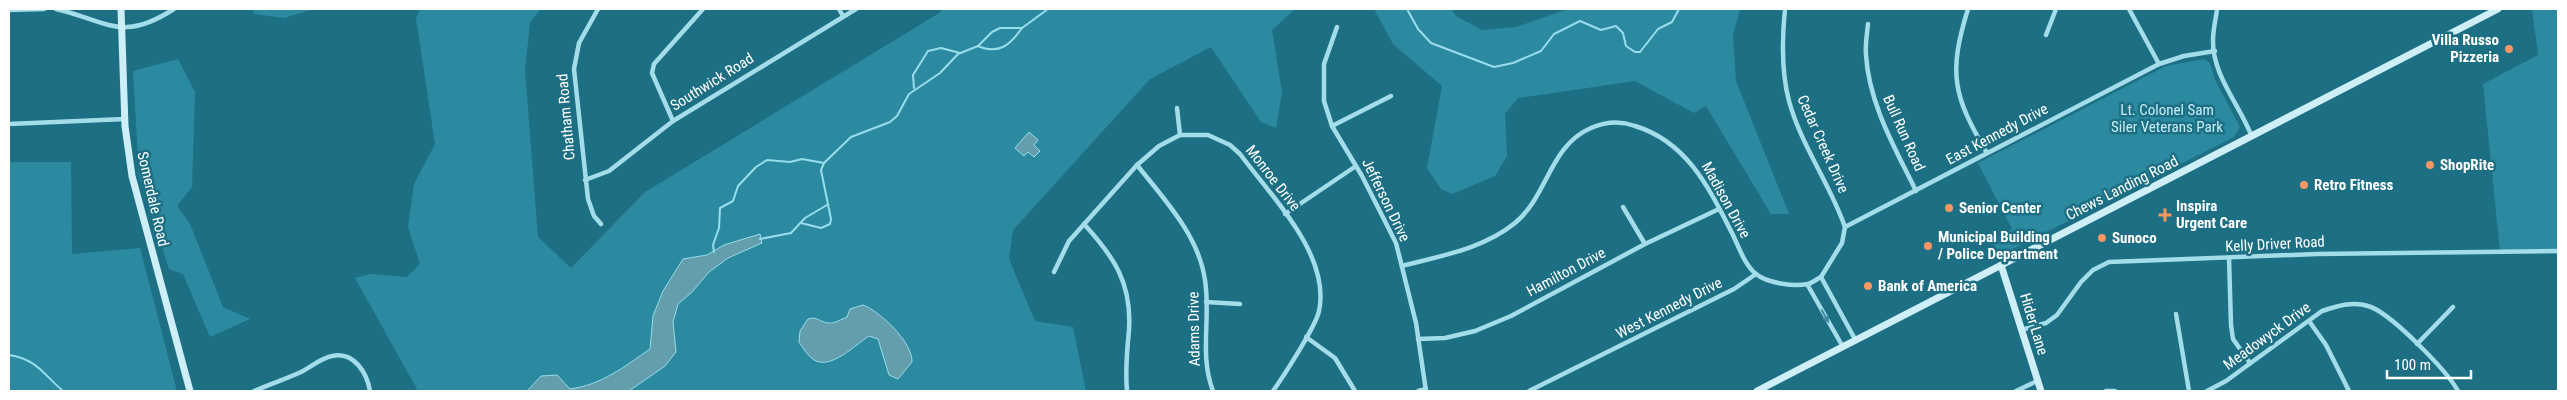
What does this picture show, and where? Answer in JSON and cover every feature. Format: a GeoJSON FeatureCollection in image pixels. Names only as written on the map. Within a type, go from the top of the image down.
{"type":"FeatureCollection","features":[{"type":"Feature","properties":{"kind":"main road","name":"Somerdale Road"},"geometry":{"type":"LineString","coordinates":[[121,9],[125,119],[132,176],[190,391]]}},
{"type":"Feature","properties":{"kind":"main road","name":"Chews Landing Road"},"geometry":{"type":"LineString","coordinates":[[1757,391],[2498,9]]}},
{"type":"Feature","properties":{"kind":"main road","name":"Hider Lane"},"geometry":{"type":"LineString","coordinates":[[2001,265],[2041,391]]}},
{"type":"Feature","properties":{"kind":"street"},"geometry":{"type":"LineString","coordinates":[[9,10],[44,9]]}},
{"type":"Feature","properties":{"kind":"street"},"geometry":{"type":"LineString","coordinates":[[56,9],[108,26],[154,22],[174,9]]}},
{"type":"Feature","properties":{"kind":"street","name":"Chatham Road"},"geometry":{"type":"LineString","coordinates":[[598,9],[579,43],[574,69],[585,180],[591,209],[601,224]]}},
{"type":"Feature","properties":{"kind":"street"},"geometry":{"type":"LineString","coordinates":[[673,121],[652,73],[654,64],[703,9]]}},
{"type":"Feature","properties":{"kind":"street"},"geometry":{"type":"LineString","coordinates":[[838,9],[843,16]]}},
{"type":"Feature","properties":{"kind":"street","name":"Southwick Road"},"geometry":{"type":"LineString","coordinates":[[585,180],[609,171],[673,121],[856,9]]}},
{"type":"Feature","properties":{"kind":"street","name":"Cedar Creek Drive"},"geometry":{"type":"LineString","coordinates":[[1785,9],[1782,39],[1784,74],[1789,102],[1845,227]]}},
{"type":"Feature","properties":{"kind":"street"},"geometry":{"type":"LineString","coordinates":[[1968,9],[1958,42],[1955,73],[1959,99],[1987,153]]}},
{"type":"Feature","properties":{"kind":"street"},"geometry":{"type":"LineString","coordinates":[[2046,35],[2056,9]]}},
{"type":"Feature","properties":{"kind":"street"},"geometry":{"type":"LineString","coordinates":[[2129,9],[2159,64]]}},
{"type":"Feature","properties":{"kind":"street"},"geometry":{"type":"LineString","coordinates":[[2218,9],[2213,41],[2215,51],[2223,80],[2252,137]]}},
{"type":"Feature","properties":{"kind":"street","name":"Bull Run Road"},"geometry":{"type":"LineString","coordinates":[[1868,24],[1866,54],[1872,90],[1884,125],[1916,191]]}},
{"type":"Feature","properties":{"kind":"street","name":"Jefferson Drive"},"geometry":{"type":"LineString","coordinates":[[1337,27],[1324,64],[1324,101],[1332,126],[1356,166],[1396,243],[1416,323],[1426,390]]}},
{"type":"Feature","properties":{"kind":"street","name":"East Kennedy Drive"},"geometry":{"type":"LineString","coordinates":[[1845,227],[2159,64],[2184,56],[2215,51]]}},
{"type":"Feature","properties":{"kind":"street"},"geometry":{"type":"LineString","coordinates":[[1332,126],[1391,96]]}},
{"type":"Feature","properties":{"kind":"street"},"geometry":{"type":"LineString","coordinates":[[1176,108],[1180,135]]}},
{"type":"Feature","properties":{"kind":"street"},"geometry":{"type":"LineString","coordinates":[[9,124],[125,119]]}},
{"type":"Feature","properties":{"kind":"street","name":"Madison Drive"},"geometry":{"type":"LineString","coordinates":[[1402,266],[1466,249],[1494,238],[1516,223],[1544,184],[1554,162],[1567,144],[1584,131],[1599,125],[1615,122],[1632,125],[1663,138],[1678,149],[1690,162],[1719,209],[1744,258],[1756,274]]}},
{"type":"Feature","properties":{"kind":"street","name":"Monroe Drive"},"geometry":{"type":"LineString","coordinates":[[1054,272],[1070,241],[1084,224],[1137,165],[1159,146],[1180,135],[1208,135],[1230,145],[1240,154],[1303,237],[1311,253],[1320,287],[1319,312],[1273,391]]}},
{"type":"Feature","properties":{"kind":"street","name":"Adams Drive"},"geometry":{"type":"LineString","coordinates":[[1137,165],[1172,209],[1194,245],[1205,280],[1205,359],[1207,375],[1213,391]]}},
{"type":"Feature","properties":{"kind":"street"},"geometry":{"type":"LineString","coordinates":[[1285,214],[1356,166]]}},
{"type":"Feature","properties":{"kind":"street"},"geometry":{"type":"LineString","coordinates":[[1623,207],[1645,244]]}},
{"type":"Feature","properties":{"kind":"street","name":"Hamilton Drive"},"geometry":{"type":"LineString","coordinates":[[1418,339],[1445,338],[1475,331],[1510,316],[1645,244],[1719,209]]}},
{"type":"Feature","properties":{"kind":"street"},"geometry":{"type":"LineString","coordinates":[[1084,224],[1108,251],[1123,277],[1127,296],[1129,327],[1126,362],[1127,391]]}},
{"type":"Feature","properties":{"kind":"street"},"geometry":{"type":"LineString","coordinates":[[1756,274],[1773,282],[1807,284],[1821,277],[1842,243],[1845,227]]}},
{"type":"Feature","properties":{"kind":"street","name":"Kelly Driver Road"},"geometry":{"type":"LineString","coordinates":[[2021,330],[2046,323],[2056,315],[2081,282],[2093,270],[2109,262],[2317,254],[2558,251]]}},
{"type":"Feature","properties":{"kind":"street"},"geometry":{"type":"LineString","coordinates":[[2229,258],[2230,325],[2234,339],[2250,364]]}},
{"type":"Feature","properties":{"kind":"street","name":"West Kennedy Drive"},"geometry":{"type":"LineString","coordinates":[[1530,391],[1734,289],[1756,274]]}},
{"type":"Feature","properties":{"kind":"street"},"geometry":{"type":"LineString","coordinates":[[1821,277],[1856,340]]}},
{"type":"Feature","properties":{"kind":"street"},"geometry":{"type":"LineString","coordinates":[[1807,284],[1843,347]]}},
{"type":"Feature","properties":{"kind":"street"},"geometry":{"type":"LineString","coordinates":[[1206,302],[1240,304]]}},
{"type":"Feature","properties":{"kind":"street","name":"Meadowyck Drive"},"geometry":{"type":"LineString","coordinates":[[2207,391],[2250,364],[2322,311],[2339,305],[2368,306],[2387,316],[2417,344],[2458,391]]}},
{"type":"Feature","properties":{"kind":"street"},"geometry":{"type":"LineString","coordinates":[[2417,344],[2453,307]]}},
{"type":"Feature","properties":{"kind":"street"},"geometry":{"type":"LineString","coordinates":[[2176,314],[2189,391]]}},
{"type":"Feature","properties":{"kind":"street"},"geometry":{"type":"LineString","coordinates":[[2308,321],[2326,346],[2350,391]]}},
{"type":"Feature","properties":{"kind":"street"},"geometry":{"type":"LineString","coordinates":[[1306,337],[1335,358],[1355,391]]}},
{"type":"Feature","properties":{"kind":"street"},"geometry":{"type":"LineString","coordinates":[[254,391],[310,368],[324,359],[343,355],[351,359],[363,370],[370,391]]}},
{"type":"Feature","properties":{"kind":"street"},"geometry":{"type":"LineString","coordinates":[[2016,391],[2037,380]]}},
{"type":"Feature","properties":{"kind":"street"},"geometry":{"type":"LineString","coordinates":[[1418,391],[1426,390]]}},
{"type":"Feature","properties":{"kind":"street"},"geometry":{"type":"LineString","coordinates":[[2106,391],[2114,391]]}},
{"type":"Feature","properties":{"kind":"green space"},"geometry":{"type":"Polygon","coordinates":[[[253,9],[314,9],[284,18],[254,14],[253,9]]]}},
{"type":"Feature","properties":{"kind":"green space"},"geometry":{"type":"Polygon","coordinates":[[[420,9],[541,9],[530,22],[525,71],[538,237],[571,268],[645,192],[941,12],[940,9],[1295,9],[1272,30],[1282,92],[1276,128],[1261,122],[1211,47],[1150,79],[1013,230],[1009,259],[1035,321],[1073,327],[1086,391],[629,391],[675,352],[673,322],[678,304],[692,292],[709,272],[728,258],[762,243],[724,245],[707,255],[683,260],[663,291],[653,316],[650,349],[621,369],[592,384],[570,389],[556,376],[540,376],[527,391],[418,391],[355,278],[370,274],[407,277],[420,264],[408,227],[414,184],[435,144],[416,18],[420,9]]]}},
{"type":"Feature","properties":{"kind":"green space"},"geometry":{"type":"Polygon","coordinates":[[[1374,9],[1451,9],[1456,16],[1482,30],[1516,27],[1568,9],[1740,9],[1733,35],[1736,81],[1789,214],[1771,214],[1706,106],[1694,113],[1635,81],[1518,98],[1505,114],[1507,156],[1495,176],[1452,194],[1441,189],[1427,168],[1442,86],[1393,44],[1374,9]]]}},
{"type":"Feature","properties":{"kind":"green space"},"geometry":{"type":"Polygon","coordinates":[[[2532,9],[2558,9],[2558,250],[2500,251],[2483,84],[2538,55],[2532,9]]]}},
{"type":"Feature","properties":{"kind":"green space"},"geometry":{"type":"Polygon","coordinates":[[[178,59],[195,92],[192,187],[177,206],[190,224],[223,307],[250,319],[210,337],[183,274],[169,269],[139,176],[133,71],[178,59]]]}},
{"type":"Feature","properties":{"kind":"green space","name":"Lt. Colonel Sam Siler Veterans Park"},"geometry":{"type":"Polygon","coordinates":[[[2204,59],[2210,63],[2215,80],[2240,127],[2234,137],[2007,252],[1998,253],[1991,240],[2012,229],[1978,163],[2166,66],[2204,59]]]}},
{"type":"Feature","properties":{"kind":"green space"},"geometry":{"type":"Polygon","coordinates":[[[9,162],[71,162],[72,254],[140,248],[177,391],[9,391],[9,162]]]}},
{"type":"Feature","properties":{"kind":"shaded area"},"geometry":{"type":"Polygon","coordinates":[[[1029,132],[1038,140],[1034,145],[1040,151],[1034,157],[1028,152],[1024,156],[1015,148],[1029,132]]]}},
{"type":"Feature","properties":{"kind":"shaded area"},"geometry":{"type":"Polygon","coordinates":[[[760,234],[762,243],[728,258],[709,272],[692,292],[678,304],[673,322],[676,352],[665,366],[629,391],[527,391],[541,376],[557,375],[570,389],[592,384],[631,362],[650,349],[653,316],[663,291],[683,259],[707,255],[724,245],[760,234]]]}},
{"type":"Feature","properties":{"kind":"shaded area"},"geometry":{"type":"Polygon","coordinates":[[[863,305],[878,314],[895,329],[902,337],[911,354],[912,362],[898,379],[889,375],[878,339],[869,336],[843,355],[828,362],[814,360],[799,342],[800,331],[808,319],[814,318],[833,323],[847,317],[850,309],[863,305]]]}},
{"type":"Feature","properties":{"kind":"waterway"},"geometry":{"type":"LineString","coordinates":[[801,223],[821,228],[830,224],[831,219],[821,170],[824,163],[851,137],[890,122],[897,116],[909,94],[940,73],[958,54],[978,46],[992,32],[1000,28],[1022,28],[1048,9]]}},
{"type":"Feature","properties":{"kind":"waterway"},"geometry":{"type":"LineString","coordinates":[[1407,9],[1418,29],[1431,43],[1494,67],[1513,63],[1541,51],[1554,34],[1580,21],[1601,30],[1616,26],[1623,33],[1626,46],[1635,52],[1640,52],[1658,29],[1672,22],[1679,9]]}},
{"type":"Feature","properties":{"kind":"waterway"},"geometry":{"type":"LineString","coordinates":[[978,46],[985,49],[1003,47],[1022,28]]}},
{"type":"Feature","properties":{"kind":"waterway"},"geometry":{"type":"LineString","coordinates":[[914,88],[913,75],[928,51],[941,48],[960,53]]}},
{"type":"Feature","properties":{"kind":"waterway"},"geometry":{"type":"LineString","coordinates":[[714,252],[713,245],[719,228],[720,208],[733,201],[738,186],[756,167],[767,160],[790,162],[802,159],[824,163]]}},
{"type":"Feature","properties":{"kind":"waterway"},"geometry":{"type":"LineString","coordinates":[[760,239],[791,233],[805,218],[827,205]]}},
{"type":"Feature","properties":{"kind":"waterway"},"geometry":{"type":"LineString","coordinates":[[9,355],[27,360],[39,368],[63,391]]}},
{"type":"Feature","properties":{"kind":"place","name":"Villa Russo Pizzeria"},"geometry":{"type":"Point","coordinates":[2509,49]}},
{"type":"Feature","properties":{"kind":"place","name":"ShopRite"},"geometry":{"type":"Point","coordinates":[2430,165]}},
{"type":"Feature","properties":{"kind":"place","name":"Retro Fitness"},"geometry":{"type":"Point","coordinates":[2304,185]}},
{"type":"Feature","properties":{"kind":"place","name":"Senior Center"},"geometry":{"type":"Point","coordinates":[1949,208]}},
{"type":"Feature","properties":{"kind":"place","name":"Inspira Urgent Care"},"geometry":{"type":"Point","coordinates":[2165,215]}},
{"type":"Feature","properties":{"kind":"place","name":"Sunoco"},"geometry":{"type":"Point","coordinates":[2102,238]}},
{"type":"Feature","properties":{"kind":"place","name":"Municipal Building / Police Department"},"geometry":{"type":"Point","coordinates":[1928,246]}},
{"type":"Feature","properties":{"kind":"place","name":"Bank of America"},"geometry":{"type":"Point","coordinates":[1868,286]}}]}
